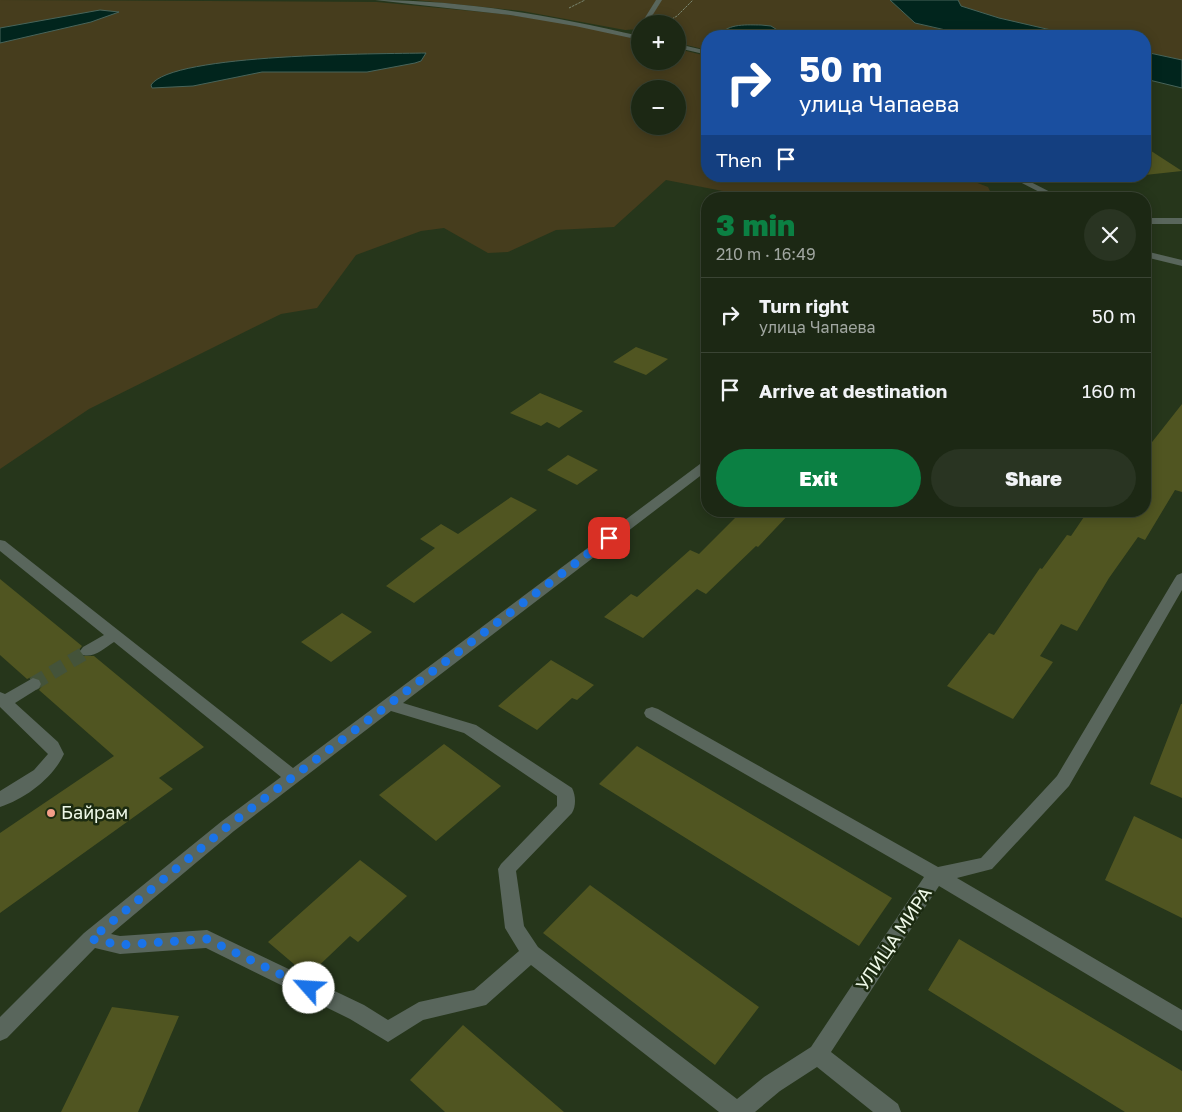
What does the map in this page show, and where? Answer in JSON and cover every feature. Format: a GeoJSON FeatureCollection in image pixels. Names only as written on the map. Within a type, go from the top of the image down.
{"type":"FeatureCollection","features":[{"type":"Feature","properties":{"kind":"street"},"geometry":{"type":"LineString","coordinates":[[378,0],[507,12],[574,22],[631,35]]}},
{"type":"Feature","properties":{"kind":"street"},"geometry":{"type":"LineString","coordinates":[[686,48],[701,51]]}},
{"type":"Feature","properties":{"kind":"street"},"geometry":{"type":"LineString","coordinates":[[1025,182],[1045,192]]}},
{"type":"Feature","properties":{"kind":"street"},"geometry":{"type":"LineString","coordinates":[[1151,221],[1182,221]]}},
{"type":"Feature","properties":{"kind":"street"},"geometry":{"type":"LineString","coordinates":[[1151,255],[1182,263]]}},
{"type":"Feature","properties":{"kind":"street"},"geometry":{"type":"LineString","coordinates":[[0,1031],[91,939],[228,826],[701,469]]}},
{"type":"Feature","properties":{"kind":"street"},"geometry":{"type":"LineString","coordinates":[[0,544],[293,777]]}},
{"type":"Feature","properties":{"kind":"street","name":"УЛИЦА МИРА"},"geometry":{"type":"LineString","coordinates":[[737,1112],[772,1084],[818,1054],[936,875],[986,864],[1064,782],[1182,578]]}},
{"type":"Feature","properties":{"kind":"street"},"geometry":{"type":"LineString","coordinates":[[88,651],[114,635]]}},
{"type":"Feature","properties":{"kind":"street"},"geometry":{"type":"LineString","coordinates":[[0,800],[44,771],[53,763],[56,754],[52,746],[2,700],[33,684]]}},
{"type":"Feature","properties":{"kind":"street"},"geometry":{"type":"LineString","coordinates":[[390,705],[470,729],[566,793],[566,808],[507,869],[515,928],[531,953],[737,1112]]}},
{"type":"Feature","properties":{"kind":"street"},"geometry":{"type":"LineString","coordinates":[[652,713],[936,875],[1182,1021]]}},
{"type":"Feature","properties":{"kind":"street"},"geometry":{"type":"LineString","coordinates":[[91,939],[120,945],[207,939],[356,1012],[388,1032],[419,1012],[479,998],[531,953]]}},
{"type":"Feature","properties":{"kind":"street"},"geometry":{"type":"LineString","coordinates":[[818,1054],[890,1112]]}},
{"type":"Feature","properties":{"kind":"lane"},"geometry":{"type":"LineString","coordinates":[[650,15],[659,0]]}},
{"type":"Feature","properties":{"kind":"path"},"geometry":{"type":"LineString","coordinates":[[678,15],[693,0]]}},
{"type":"Feature","properties":{"kind":"shaded area"},"geometry":{"type":"Polygon","coordinates":[[[0,0],[377,2],[503,14],[572,24],[631,38],[631,70],[686,70],[686,51],[701,55],[701,182],[975,182],[988,187],[990,192],[728,192],[666,180],[614,227],[556,230],[508,252],[488,253],[444,228],[421,231],[356,255],[317,308],[281,314],[89,409],[0,469],[0,0]]]}},
{"type":"Feature","properties":{"kind":"shaded area"},"geometry":{"type":"Polygon","coordinates":[[[415,0],[890,0],[915,23],[944,30],[767,30],[732,27],[725,30],[701,30],[701,49],[686,45],[686,15],[631,15],[631,30],[522,11],[415,0]]]}},
{"type":"Feature","properties":{"kind":"shaded area"},"geometry":{"type":"Polygon","coordinates":[[[958,0],[1182,0],[1182,60],[1151,53],[1151,30],[1051,30],[999,18],[961,6],[958,0]]]}},
{"type":"Feature","properties":{"kind":"water"},"geometry":{"type":"Polygon","coordinates":[[[890,0],[958,0],[961,6],[999,18],[1051,30],[946,30],[915,23],[890,0]]]}},
{"type":"Feature","properties":{"kind":"water"},"geometry":{"type":"Polygon","coordinates":[[[100,10],[119,12],[91,22],[0,43],[0,28],[100,10]]]}},
{"type":"Feature","properties":{"kind":"water"},"geometry":{"type":"Polygon","coordinates":[[[744,25],[771,26],[777,30],[725,30],[744,25]]]}},
{"type":"Feature","properties":{"kind":"water"},"geometry":{"type":"Polygon","coordinates":[[[426,53],[421,61],[415,63],[367,72],[262,72],[193,86],[152,88],[151,85],[167,74],[236,61],[325,55],[426,53]]]}},
{"type":"Feature","properties":{"kind":"water"},"geometry":{"type":"Polygon","coordinates":[[[1151,53],[1182,60],[1182,88],[1151,80],[1151,53]]]}},
{"type":"Feature","properties":{"kind":"building"},"geometry":{"type":"Polygon","coordinates":[[[1151,151],[1182,171],[1151,174],[1151,151]]]}},
{"type":"Feature","properties":{"kind":"building"},"geometry":{"type":"Polygon","coordinates":[[[636,347],[668,359],[646,375],[613,362],[636,347]]]}},
{"type":"Feature","properties":{"kind":"building"},"geometry":{"type":"Polygon","coordinates":[[[540,393],[583,411],[559,428],[547,422],[541,426],[510,413],[540,393]]]}},
{"type":"Feature","properties":{"kind":"building"},"geometry":{"type":"Polygon","coordinates":[[[1182,404],[1182,492],[1175,490],[1145,540],[1138,537],[1109,578],[1077,631],[1061,624],[1040,656],[1053,662],[1013,719],[947,686],[989,633],[994,635],[1040,568],[1042,569],[1067,535],[1071,536],[1084,517],[1151,517],[1151,443],[1182,404]]]}},
{"type":"Feature","properties":{"kind":"building"},"geometry":{"type":"Polygon","coordinates":[[[568,455],[598,470],[577,485],[547,470],[568,455]]]}},
{"type":"Feature","properties":{"kind":"building"},"geometry":{"type":"Polygon","coordinates":[[[511,497],[537,510],[414,603],[386,586],[435,548],[420,539],[441,524],[458,534],[511,497]]]}},
{"type":"Feature","properties":{"kind":"building"},"geometry":{"type":"Polygon","coordinates":[[[736,517],[786,517],[758,547],[756,546],[706,594],[697,589],[643,638],[604,617],[631,594],[637,597],[690,550],[699,554],[736,517]]]}},
{"type":"Feature","properties":{"kind":"building"},"geometry":{"type":"Polygon","coordinates":[[[0,579],[82,646],[78,651],[82,656],[94,656],[204,747],[159,778],[173,789],[0,913],[0,833],[114,756],[39,690],[43,685],[41,679],[34,676],[27,679],[0,655],[0,579]]]}},
{"type":"Feature","properties":{"kind":"building"},"geometry":{"type":"Polygon","coordinates":[[[342,613],[372,632],[331,662],[301,642],[342,613]]]}},
{"type":"Feature","properties":{"kind":"building"},"geometry":{"type":"Polygon","coordinates":[[[551,660],[594,685],[577,700],[572,698],[537,730],[498,706],[551,660]]]}},
{"type":"Feature","properties":{"kind":"building"},"geometry":{"type":"Polygon","coordinates":[[[1182,704],[1182,798],[1150,784],[1182,704]]]}},
{"type":"Feature","properties":{"kind":"building"},"geometry":{"type":"Polygon","coordinates":[[[444,744],[501,786],[436,841],[379,795],[444,744]]]}},
{"type":"Feature","properties":{"kind":"building"},"geometry":{"type":"Polygon","coordinates":[[[637,746],[892,898],[859,946],[599,784],[637,746]]]}},
{"type":"Feature","properties":{"kind":"building"},"geometry":{"type":"Polygon","coordinates":[[[1134,816],[1182,839],[1182,918],[1105,880],[1134,816]]]}},
{"type":"Feature","properties":{"kind":"building"},"geometry":{"type":"Polygon","coordinates":[[[360,860],[407,896],[358,942],[350,936],[308,976],[268,942],[360,860]]]}},
{"type":"Feature","properties":{"kind":"building"},"geometry":{"type":"Polygon","coordinates":[[[590,885],[759,1007],[715,1065],[543,933],[590,885]]]}},
{"type":"Feature","properties":{"kind":"building"},"geometry":{"type":"Polygon","coordinates":[[[959,939],[1182,1071],[1182,1112],[1125,1112],[928,990],[959,939]]]}},
{"type":"Feature","properties":{"kind":"building"},"geometry":{"type":"Polygon","coordinates":[[[112,1007],[179,1016],[138,1112],[61,1112],[112,1007]]]}},
{"type":"Feature","properties":{"kind":"building"},"geometry":{"type":"Polygon","coordinates":[[[463,1025],[564,1112],[445,1112],[410,1080],[463,1025]]]}},
{"type":"Feature","properties":{"kind":"tunnel"},"geometry":{"type":"LineString","coordinates":[[33,684],[88,651]]}},
{"type":"Feature","properties":{"kind":"place","name":"Байрам"},"geometry":{"type":"Point","coordinates":[51,813]}},
{"type":"Feature","properties":{"kind":"route"},"geometry":{"type":"LineString","coordinates":[[309,988],[207,939],[120,945],[91,939],[228,826],[609,538]]}}]}
